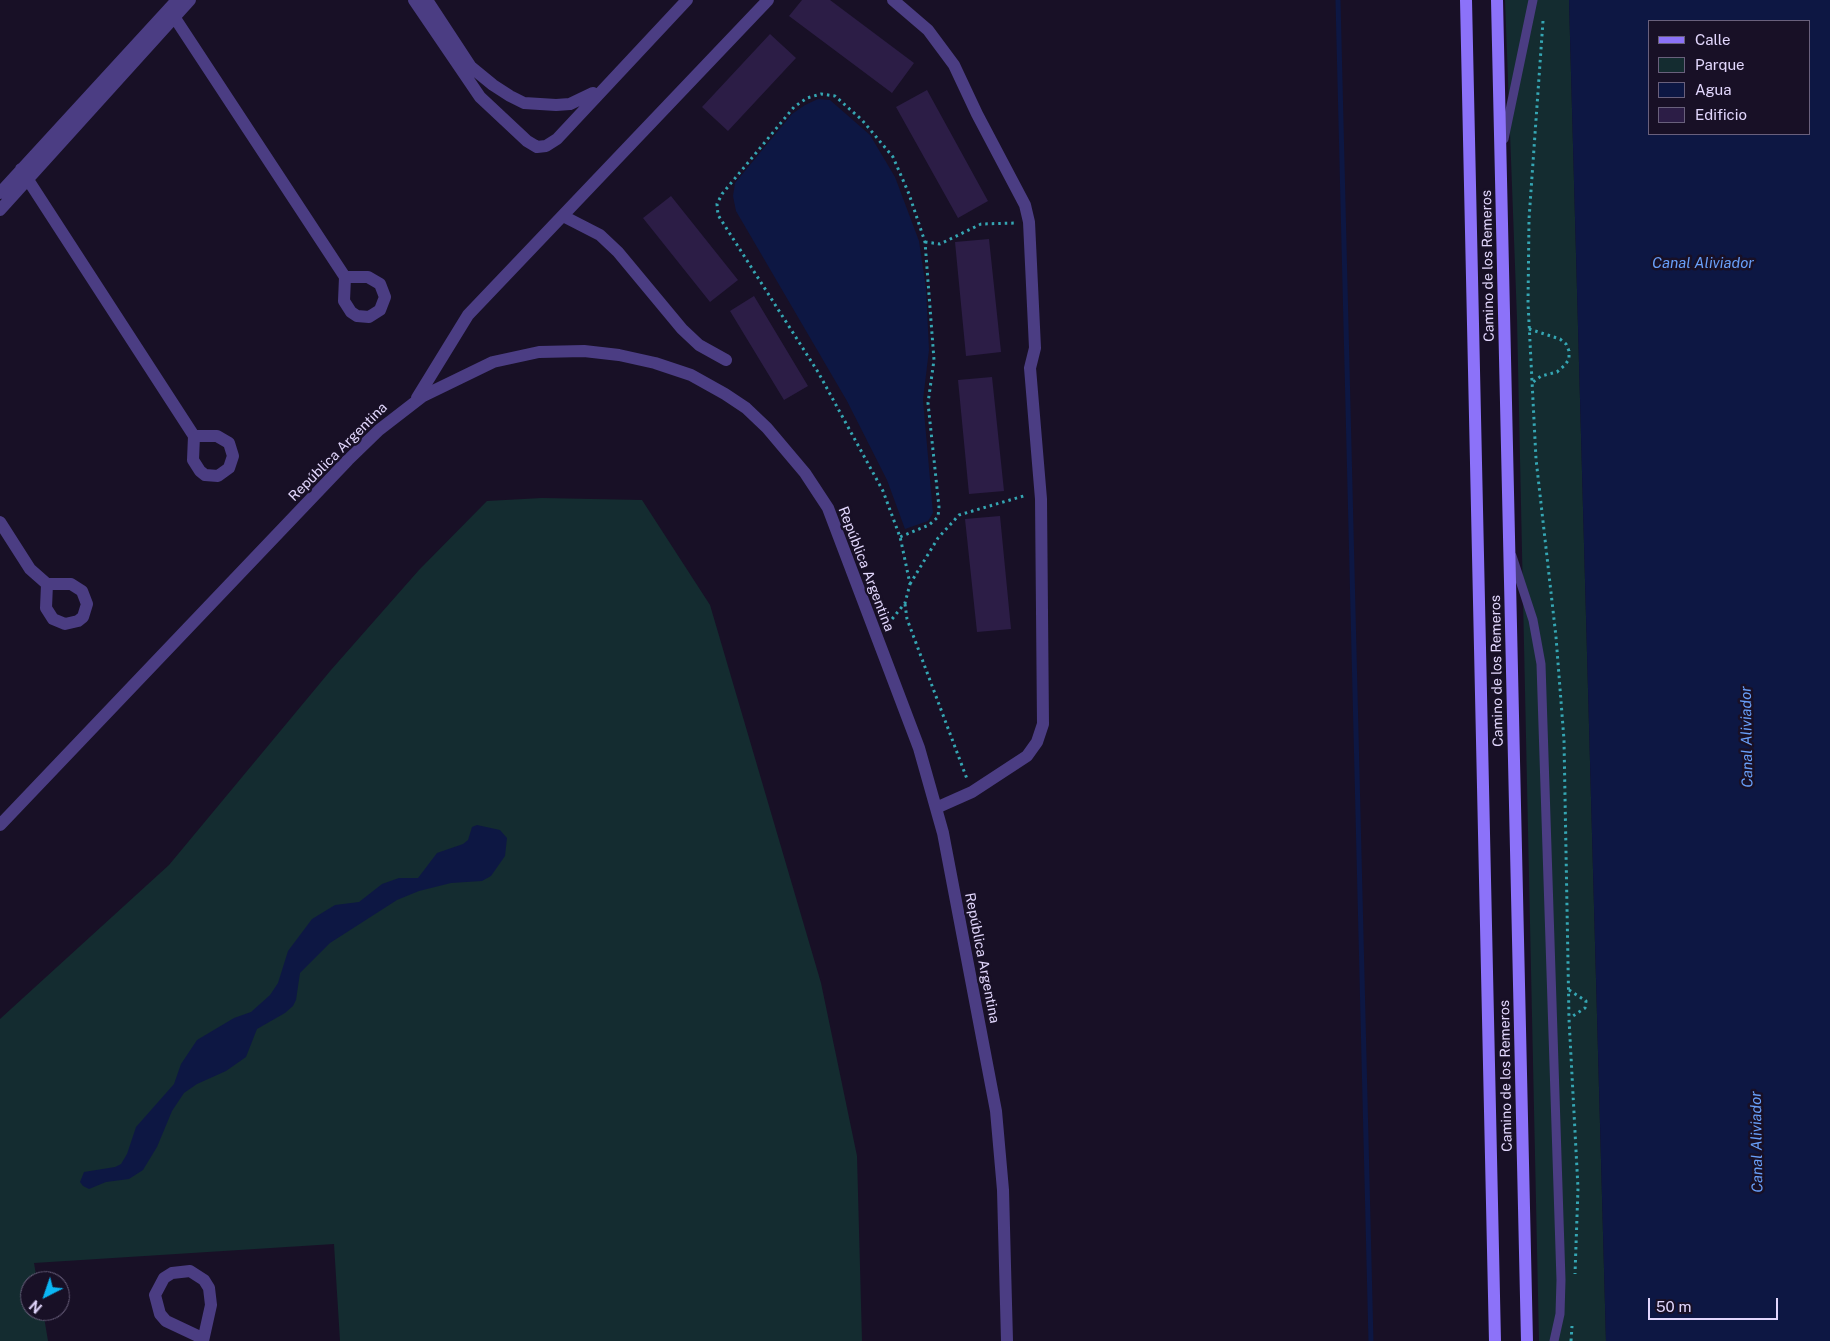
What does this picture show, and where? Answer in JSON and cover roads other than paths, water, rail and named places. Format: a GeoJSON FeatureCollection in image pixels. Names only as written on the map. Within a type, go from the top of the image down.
{"type":"FeatureCollection","features":[{"type":"Feature","properties":{"kind":"main road","name":"Camino de los Remeros"},"geometry":{"type":"LineString","coordinates":[[1466,0],[1495,1341]]}},
{"type":"Feature","properties":{"kind":"main road","name":"Camino de los Remeros"},"geometry":{"type":"LineString","coordinates":[[1497,0],[1527,1341]]}},
{"type":"Feature","properties":{"kind":"street"},"geometry":{"type":"LineString","coordinates":[[0,210],[24,174],[173,9],[190,0]]}},
{"type":"Feature","properties":{"kind":"street"},"geometry":{"type":"LineString","coordinates":[[414,0],[480,97],[527,141],[537,147],[546,146],[557,139],[687,0]]}},
{"type":"Feature","properties":{"kind":"street"},"geometry":{"type":"LineString","coordinates":[[427,0],[472,67],[493,86],[524,103],[537,105],[570,104],[582,100],[604,87]]}},
{"type":"Feature","properties":{"kind":"street"},"geometry":{"type":"LineString","coordinates":[[414,402],[468,315],[768,0]]}},
{"type":"Feature","properties":{"kind":"street"},"geometry":{"type":"LineString","coordinates":[[893,0],[928,30],[954,64],[977,114],[1025,205],[1029,222],[1036,348],[1030,368],[1040,491],[1043,724],[1037,742],[1028,756],[972,792],[936,808]]}},
{"type":"Feature","properties":{"kind":"street"},"geometry":{"type":"LineString","coordinates":[[173,9],[345,277]]}},
{"type":"Feature","properties":{"kind":"street"},"geometry":{"type":"LineString","coordinates":[[0,193],[24,174]]}},
{"type":"Feature","properties":{"kind":"street"},"geometry":{"type":"LineString","coordinates":[[24,174],[194,436]]}},
{"type":"Feature","properties":{"kind":"street"},"geometry":{"type":"LineString","coordinates":[[563,216],[600,235],[618,252],[682,329],[699,345],[726,360]]}},
{"type":"Feature","properties":{"kind":"street","name":"República Argentina"},"geometry":{"type":"LineString","coordinates":[[0,825],[348,460],[379,430],[414,402],[451,380],[492,362],[539,352],[584,351],[619,355],[655,363],[691,376],[726,394],[746,408],[783,445],[828,508],[918,748],[936,808],[996,1111],[1003,1190],[1007,1341]]}},
{"type":"Feature","properties":{"kind":"street"},"geometry":{"type":"LineString","coordinates":[[0,522],[30,569],[47,584]]}},
{"type":"Feature","properties":{"kind":"street"},"geometry":{"type":"LineString","coordinates":[[190,1271],[204,1280],[209,1288],[210,1305],[202,1340],[166,1321],[160,1314],[155,1295],[164,1278],[172,1272],[190,1271]]}},
{"type":"Feature","properties":{"kind":"lane"},"geometry":{"type":"LineString","coordinates":[[1500,154],[1533,0]]}},
{"type":"Feature","properties":{"kind":"lane"},"geometry":{"type":"LineString","coordinates":[[1509,548],[1534,620],[1541,664],[1561,1280],[1560,1314],[1554,1341]]}},
{"type":"Feature","properties":{"kind":"water","name":"Canal Aliviador"},"geometry":{"type":"Polygon","coordinates":[[[1569,0],[1830,0],[1830,1341],[1606,1341],[1569,0]]]}},
{"type":"Feature","properties":{"kind":"water"},"geometry":{"type":"Polygon","coordinates":[[[818,99],[830,100],[870,135],[895,177],[919,241],[926,288],[929,350],[923,400],[933,513],[928,521],[905,529],[887,480],[847,401],[736,211],[733,196],[735,183],[792,114],[818,99]]]}},
{"type":"Feature","properties":{"kind":"water"},"geometry":{"type":"Polygon","coordinates":[[[477,825],[500,830],[507,838],[505,856],[491,876],[482,881],[451,883],[419,891],[397,900],[330,943],[300,973],[296,1000],[293,1006],[285,1013],[257,1029],[246,1057],[226,1071],[197,1084],[184,1093],[172,1111],[157,1147],[143,1170],[129,1179],[106,1182],[89,1189],[83,1186],[80,1182],[84,1172],[115,1167],[121,1164],[127,1154],[136,1127],[174,1084],[181,1064],[197,1040],[234,1018],[251,1012],[270,995],[278,983],[288,951],[312,919],[335,905],[359,902],[382,884],[399,878],[418,878],[437,853],[463,844],[468,840],[472,827],[477,825]]]}},
{"type":"Feature","properties":{"kind":"waterway"},"geometry":{"type":"LineString","coordinates":[[1338,0],[1371,1341]]}}]}
